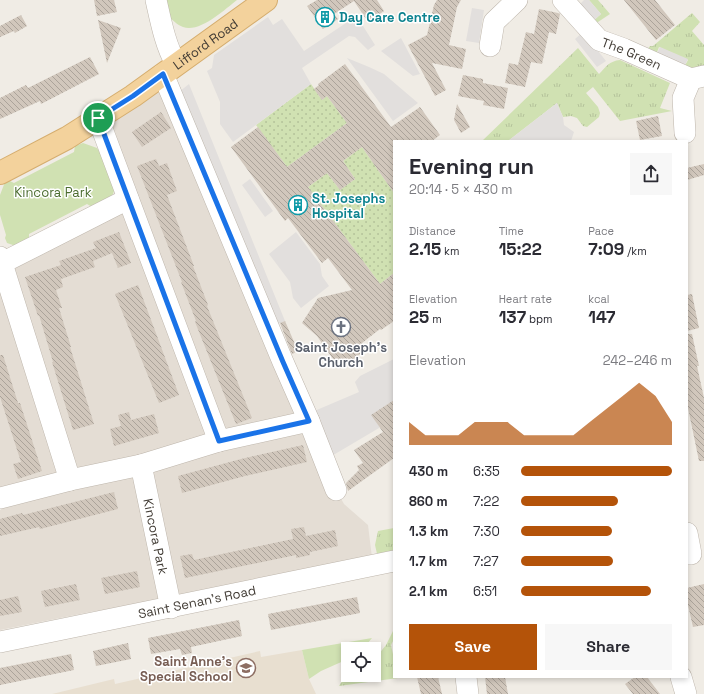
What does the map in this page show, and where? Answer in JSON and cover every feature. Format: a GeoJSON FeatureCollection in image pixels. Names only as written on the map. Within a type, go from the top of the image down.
{"type":"FeatureCollection","features":[{"type":"Feature","properties":{"kind":"main road","name":"Lifford Road"},"geometry":{"type":"LineString","coordinates":[[0,172],[67,138],[133,96],[266,0]]}},
{"type":"Feature","properties":{"kind":"street"},"geometry":{"type":"LineString","coordinates":[[156,0],[169,52],[169,69],[283,362],[309,421],[336,490]]}},
{"type":"Feature","properties":{"kind":"street"},"geometry":{"type":"LineString","coordinates":[[490,46],[494,22],[517,0]]}},
{"type":"Feature","properties":{"kind":"street","name":"The Green"},"geometry":{"type":"LineString","coordinates":[[562,0],[599,40],[697,78],[683,98],[685,133]]}},
{"type":"Feature","properties":{"kind":"street"},"geometry":{"type":"LineString","coordinates":[[98,118],[219,441]]}},
{"type":"Feature","properties":{"kind":"street"},"geometry":{"type":"LineString","coordinates":[[70,480],[1,260],[128,199]]}},
{"type":"Feature","properties":{"kind":"street"},"geometry":{"type":"LineString","coordinates":[[2,498],[70,480],[141,465],[219,441],[309,421]]}},
{"type":"Feature","properties":{"kind":"street","name":"Kincora Park"},"geometry":{"type":"LineString","coordinates":[[141,465],[171,608]]}},
{"type":"Feature","properties":{"kind":"street"},"geometry":{"type":"LineString","coordinates":[[688,538],[691,554]]}},
{"type":"Feature","properties":{"kind":"street","name":"Saint Senan's Road"},"geometry":{"type":"LineString","coordinates":[[0,642],[393,561]]}},
{"type":"Feature","properties":{"kind":"street"},"geometry":{"type":"LineString","coordinates":[[466,678],[468,694]]}},
{"type":"Feature","properties":{"kind":"street"},"geometry":{"type":"LineString","coordinates":[[681,678],[686,694]]}},
{"type":"Feature","properties":{"kind":"shaded area"},"geometry":{"type":"Polygon","coordinates":[[[584,0],[589,0],[601,14],[593,21],[579,5],[584,0]]]}},
{"type":"Feature","properties":{"kind":"shaded area"},"geometry":{"type":"Polygon","coordinates":[[[472,8],[484,10],[479,43],[466,41],[472,8]]]}},
{"type":"Feature","properties":{"kind":"shaded area"},"geometry":{"type":"Polygon","coordinates":[[[268,17],[273,25],[282,19],[304,51],[349,21],[363,26],[375,45],[368,50],[355,37],[349,36],[302,68],[311,84],[233,142],[220,124],[220,102],[207,71],[212,68],[214,55],[268,17]]]}},
{"type":"Feature","properties":{"kind":"shaded area"},"geometry":{"type":"Polygon","coordinates":[[[583,32],[606,61],[597,67],[575,39],[583,32]]]}},
{"type":"Feature","properties":{"kind":"shaded area"},"geometry":{"type":"Polygon","coordinates":[[[401,38],[420,74],[413,76],[381,51],[401,38]]]}},
{"type":"Feature","properties":{"kind":"shaded area"},"geometry":{"type":"Polygon","coordinates":[[[660,47],[688,59],[684,67],[656,55],[660,47]]]}},
{"type":"Feature","properties":{"kind":"shaded area"},"geometry":{"type":"Polygon","coordinates":[[[347,58],[384,74],[418,103],[393,121],[347,58]]]}},
{"type":"Feature","properties":{"kind":"shaded area"},"geometry":{"type":"Polygon","coordinates":[[[163,74],[336,490],[344,504],[368,525],[373,566],[171,608],[95,611],[0,630],[0,257],[128,199],[98,118],[163,74]]]}},
{"type":"Feature","properties":{"kind":"shaded area"},"geometry":{"type":"Polygon","coordinates":[[[189,84],[285,321],[275,325],[179,92],[189,84]]]}},
{"type":"Feature","properties":{"kind":"shaded area"},"geometry":{"type":"Polygon","coordinates":[[[557,103],[563,117],[564,125],[574,132],[571,140],[509,140],[557,103]]]}},
{"type":"Feature","properties":{"kind":"shaded area"},"geometry":{"type":"Polygon","coordinates":[[[250,179],[273,211],[265,217],[242,185],[250,179]]]}},
{"type":"Feature","properties":{"kind":"shaded area"},"geometry":{"type":"Polygon","coordinates":[[[296,232],[320,264],[322,276],[329,286],[301,308],[293,298],[290,282],[269,254],[296,232]]]}},
{"type":"Feature","properties":{"kind":"shaded area"},"geometry":{"type":"Polygon","coordinates":[[[393,360],[393,401],[372,415],[379,428],[330,457],[312,412],[359,392],[355,382],[360,376],[393,360]]]}},
{"type":"Feature","properties":{"kind":"shaded area","name":"Saint Anne's Special School"},"geometry":{"type":"Polygon","coordinates":[[[302,650],[309,679],[316,694],[52,694],[114,679],[115,684],[260,651],[261,657],[302,650]]]}},
{"type":"Feature","properties":{"kind":"green space"},"geometry":{"type":"Polygon","coordinates":[[[165,0],[237,0],[212,20],[197,27],[190,28],[177,24],[168,16],[165,0]]]}},
{"type":"Feature","properties":{"kind":"green space"},"geometry":{"type":"Polygon","coordinates":[[[589,0],[598,0],[610,14],[595,24],[593,21],[601,14],[589,0]]]}},
{"type":"Feature","properties":{"kind":"green space"},"geometry":{"type":"Polygon","coordinates":[[[692,13],[700,22],[692,31],[704,45],[704,65],[698,70],[684,67],[688,60],[659,47],[656,55],[646,51],[650,46],[653,46],[692,13]]]}},
{"type":"Feature","properties":{"kind":"green space"},"geometry":{"type":"Polygon","coordinates":[[[578,48],[599,74],[610,63],[620,60],[670,83],[660,108],[672,111],[620,121],[593,87],[586,93],[598,107],[600,113],[599,117],[587,127],[583,126],[577,118],[571,116],[563,117],[557,103],[509,140],[483,140],[578,48]]]}},
{"type":"Feature","properties":{"kind":"green space"},"geometry":{"type":"Polygon","coordinates":[[[311,84],[322,100],[327,96],[347,123],[287,167],[256,125],[311,84]]]}},
{"type":"Feature","properties":{"kind":"green space","name":"Kincora Park"},"geometry":{"type":"Polygon","coordinates":[[[83,143],[97,148],[101,154],[115,188],[113,194],[109,199],[92,207],[87,204],[29,234],[29,241],[16,246],[7,243],[0,215],[0,195],[5,182],[8,180],[14,183],[74,152],[75,146],[83,143]]]}},
{"type":"Feature","properties":{"kind":"green space"},"geometry":{"type":"Polygon","coordinates":[[[362,147],[393,192],[393,274],[380,284],[308,187],[327,173],[340,190],[355,179],[343,161],[362,147]]]}},
{"type":"Feature","properties":{"kind":"green space"},"geometry":{"type":"Polygon","coordinates":[[[393,528],[393,554],[378,558],[375,545],[378,531],[393,528]]]}},
{"type":"Feature","properties":{"kind":"green space"},"geometry":{"type":"Polygon","coordinates":[[[393,631],[393,641],[391,645],[393,654],[393,678],[398,678],[381,680],[381,651],[393,631]]]}},
{"type":"Feature","properties":{"kind":"green space"},"geometry":{"type":"Polygon","coordinates":[[[372,638],[369,642],[349,642],[372,638]]]}},
{"type":"Feature","properties":{"kind":"green space"},"geometry":{"type":"Polygon","coordinates":[[[341,643],[341,662],[321,671],[309,679],[302,650],[341,643]]]}},
{"type":"Feature","properties":{"kind":"green space"},"geometry":{"type":"Polygon","coordinates":[[[342,682],[368,682],[339,686],[342,682]]]}},
{"type":"Feature","properties":{"kind":"building"},"geometry":{"type":"Polygon","coordinates":[[[94,0],[114,0],[117,12],[97,16],[94,0]]]}},
{"type":"Feature","properties":{"kind":"building","name":"Day Care Centre"},"geometry":{"type":"Polygon","coordinates":[[[317,0],[377,0],[384,11],[368,22],[354,1],[334,14],[338,19],[323,29],[307,6],[317,0]]]}},
{"type":"Feature","properties":{"kind":"building"},"geometry":{"type":"Polygon","coordinates":[[[437,0],[461,0],[457,7],[449,45],[466,49],[462,69],[432,63],[446,90],[435,96],[408,45],[427,35],[434,5],[437,0]]]}},
{"type":"Feature","properties":{"kind":"building"},"geometry":{"type":"Polygon","coordinates":[[[624,0],[655,0],[675,25],[656,40],[624,0]]]}},
{"type":"Feature","properties":{"kind":"building"},"geometry":{"type":"Polygon","coordinates":[[[539,9],[560,14],[556,34],[549,32],[542,64],[531,62],[525,87],[505,83],[509,63],[518,65],[526,32],[534,34],[539,9]]]}},
{"type":"Feature","properties":{"kind":"building"},"geometry":{"type":"Polygon","coordinates":[[[21,15],[27,26],[15,33],[14,31],[0,37],[0,26],[21,15]]]}},
{"type":"Feature","properties":{"kind":"building"},"geometry":{"type":"Polygon","coordinates":[[[98,20],[121,28],[107,63],[98,20]]]}},
{"type":"Feature","properties":{"kind":"building"},"geometry":{"type":"Polygon","coordinates":[[[90,57],[99,74],[41,104],[40,101],[0,119],[0,98],[26,85],[28,88],[90,57]]]}},
{"type":"Feature","properties":{"kind":"building","name":"St. Josephs Hospital"},"geometry":{"type":"Polygon","coordinates":[[[345,64],[391,127],[420,107],[440,135],[433,140],[393,140],[393,192],[362,147],[343,161],[355,179],[340,190],[327,173],[308,187],[380,284],[393,274],[393,322],[381,330],[380,329],[362,343],[366,350],[340,369],[317,336],[302,323],[318,298],[352,290],[328,258],[322,263],[288,218],[285,221],[231,147],[258,127],[287,167],[347,123],[327,96],[322,100],[314,89],[319,85],[318,84],[345,64]]]}},
{"type":"Feature","properties":{"kind":"building"},"geometry":{"type":"Polygon","coordinates":[[[463,75],[483,79],[483,83],[508,88],[504,109],[483,105],[484,101],[458,96],[463,75]]]}},
{"type":"Feature","properties":{"kind":"building"},"geometry":{"type":"Polygon","coordinates":[[[457,104],[470,127],[461,133],[454,120],[457,104]]]}},
{"type":"Feature","properties":{"kind":"building"},"geometry":{"type":"Polygon","coordinates":[[[161,112],[171,128],[142,147],[132,132],[161,112]]]}},
{"type":"Feature","properties":{"kind":"building"},"geometry":{"type":"Polygon","coordinates":[[[658,116],[662,136],[640,140],[636,121],[658,116]]]}},
{"type":"Feature","properties":{"kind":"building"},"geometry":{"type":"Polygon","coordinates":[[[156,159],[159,166],[167,163],[177,191],[167,195],[194,266],[208,305],[207,306],[252,418],[236,424],[195,322],[196,321],[182,282],[137,166],[156,159]]]}},
{"type":"Feature","properties":{"kind":"building"},"geometry":{"type":"Polygon","coordinates":[[[704,164],[704,175],[688,180],[688,168],[704,164]]]}},
{"type":"Feature","properties":{"kind":"building"},"geometry":{"type":"Polygon","coordinates":[[[119,232],[131,263],[118,268],[112,253],[93,261],[95,267],[61,279],[63,287],[56,290],[62,308],[59,308],[70,347],[94,424],[73,430],[39,315],[38,316],[25,277],[61,265],[59,261],[96,248],[93,242],[119,232]]]}},
{"type":"Feature","properties":{"kind":"building"},"geometry":{"type":"Polygon","coordinates":[[[138,285],[179,395],[159,403],[115,294],[138,285]]]}},
{"type":"Feature","properties":{"kind":"building"},"geometry":{"type":"Polygon","coordinates":[[[692,294],[699,328],[688,331],[688,295],[692,294]]]}},
{"type":"Feature","properties":{"kind":"building"},"geometry":{"type":"Polygon","coordinates":[[[285,321],[298,351],[292,354],[280,323],[285,321]]]}},
{"type":"Feature","properties":{"kind":"building"},"geometry":{"type":"Polygon","coordinates":[[[688,334],[692,334],[704,398],[704,461],[699,461],[688,408],[688,334]]]}},
{"type":"Feature","properties":{"kind":"building"},"geometry":{"type":"Polygon","coordinates":[[[0,355],[3,355],[42,471],[18,479],[13,464],[21,462],[0,397],[0,355]]]}},
{"type":"Feature","properties":{"kind":"building"},"geometry":{"type":"Polygon","coordinates":[[[393,401],[393,459],[348,491],[346,483],[359,470],[357,466],[363,463],[354,450],[383,432],[371,415],[393,401]]]}},
{"type":"Feature","properties":{"kind":"building"},"geometry":{"type":"Polygon","coordinates":[[[129,412],[131,420],[154,414],[159,433],[114,446],[110,429],[121,426],[118,415],[129,412]]]}},
{"type":"Feature","properties":{"kind":"building"},"geometry":{"type":"Polygon","coordinates":[[[303,445],[307,462],[245,476],[182,493],[178,476],[241,459],[303,445]]]}},
{"type":"Feature","properties":{"kind":"building"},"geometry":{"type":"Polygon","coordinates":[[[114,492],[118,509],[40,529],[39,527],[0,536],[0,519],[22,513],[23,515],[114,492]]]}},
{"type":"Feature","properties":{"kind":"building"},"geometry":{"type":"Polygon","coordinates":[[[304,527],[306,536],[335,530],[338,546],[310,552],[310,555],[296,558],[296,555],[185,578],[180,556],[192,554],[194,560],[293,539],[291,529],[304,527]]]}},
{"type":"Feature","properties":{"kind":"building"},"geometry":{"type":"Polygon","coordinates":[[[137,571],[140,587],[105,594],[101,578],[137,571]]]}},
{"type":"Feature","properties":{"kind":"building"},"geometry":{"type":"Polygon","coordinates":[[[76,584],[80,600],[45,607],[41,591],[76,584]]]}},
{"type":"Feature","properties":{"kind":"building"},"geometry":{"type":"Polygon","coordinates":[[[704,584],[704,625],[693,627],[688,605],[688,588],[704,584]]]}},
{"type":"Feature","properties":{"kind":"building"},"geometry":{"type":"Polygon","coordinates":[[[18,596],[22,612],[0,616],[0,600],[18,596]]]}},
{"type":"Feature","properties":{"kind":"building"},"geometry":{"type":"Polygon","coordinates":[[[357,597],[360,613],[271,630],[268,614],[357,597]]]}},
{"type":"Feature","properties":{"kind":"building"},"geometry":{"type":"Polygon","coordinates":[[[239,620],[242,636],[191,647],[192,653],[182,655],[180,649],[151,654],[148,638],[239,620]]]}},
{"type":"Feature","properties":{"kind":"building"},"geometry":{"type":"Polygon","coordinates":[[[128,643],[131,659],[96,666],[93,651],[128,643]]]}},
{"type":"Feature","properties":{"kind":"building"},"geometry":{"type":"Polygon","coordinates":[[[71,654],[74,670],[0,685],[0,668],[71,654]]]}},
{"type":"Feature","properties":{"kind":"building"},"geometry":{"type":"Polygon","coordinates":[[[417,678],[438,678],[442,694],[421,694],[417,678]]]}},
{"type":"Feature","properties":{"kind":"building"},"geometry":{"type":"Polygon","coordinates":[[[485,678],[505,678],[508,694],[487,694],[485,678]]]}},
{"type":"Feature","properties":{"kind":"building"},"geometry":{"type":"Polygon","coordinates":[[[634,678],[648,678],[660,694],[633,694],[625,684],[634,678]]]}},
{"type":"Feature","properties":{"kind":"place","name":"Day Care Centre"},"geometry":{"type":"Point","coordinates":[325,17]}},
{"type":"Feature","properties":{"kind":"place","name":"St. Josephs Hospital"},"geometry":{"type":"Point","coordinates":[298,205]}},
{"type":"Feature","properties":{"kind":"place","name":"Saint Joseph's Church"},"geometry":{"type":"Point","coordinates":[341,327]}},
{"type":"Feature","properties":{"kind":"place","name":"Saint Anne's Special School"},"geometry":{"type":"Point","coordinates":[246,668]}},
{"type":"Feature","properties":{"kind":"route"},"geometry":{"type":"LineString","coordinates":[[163,74],[309,421],[219,441],[98,118],[133,96],[163,74]]}}]}
